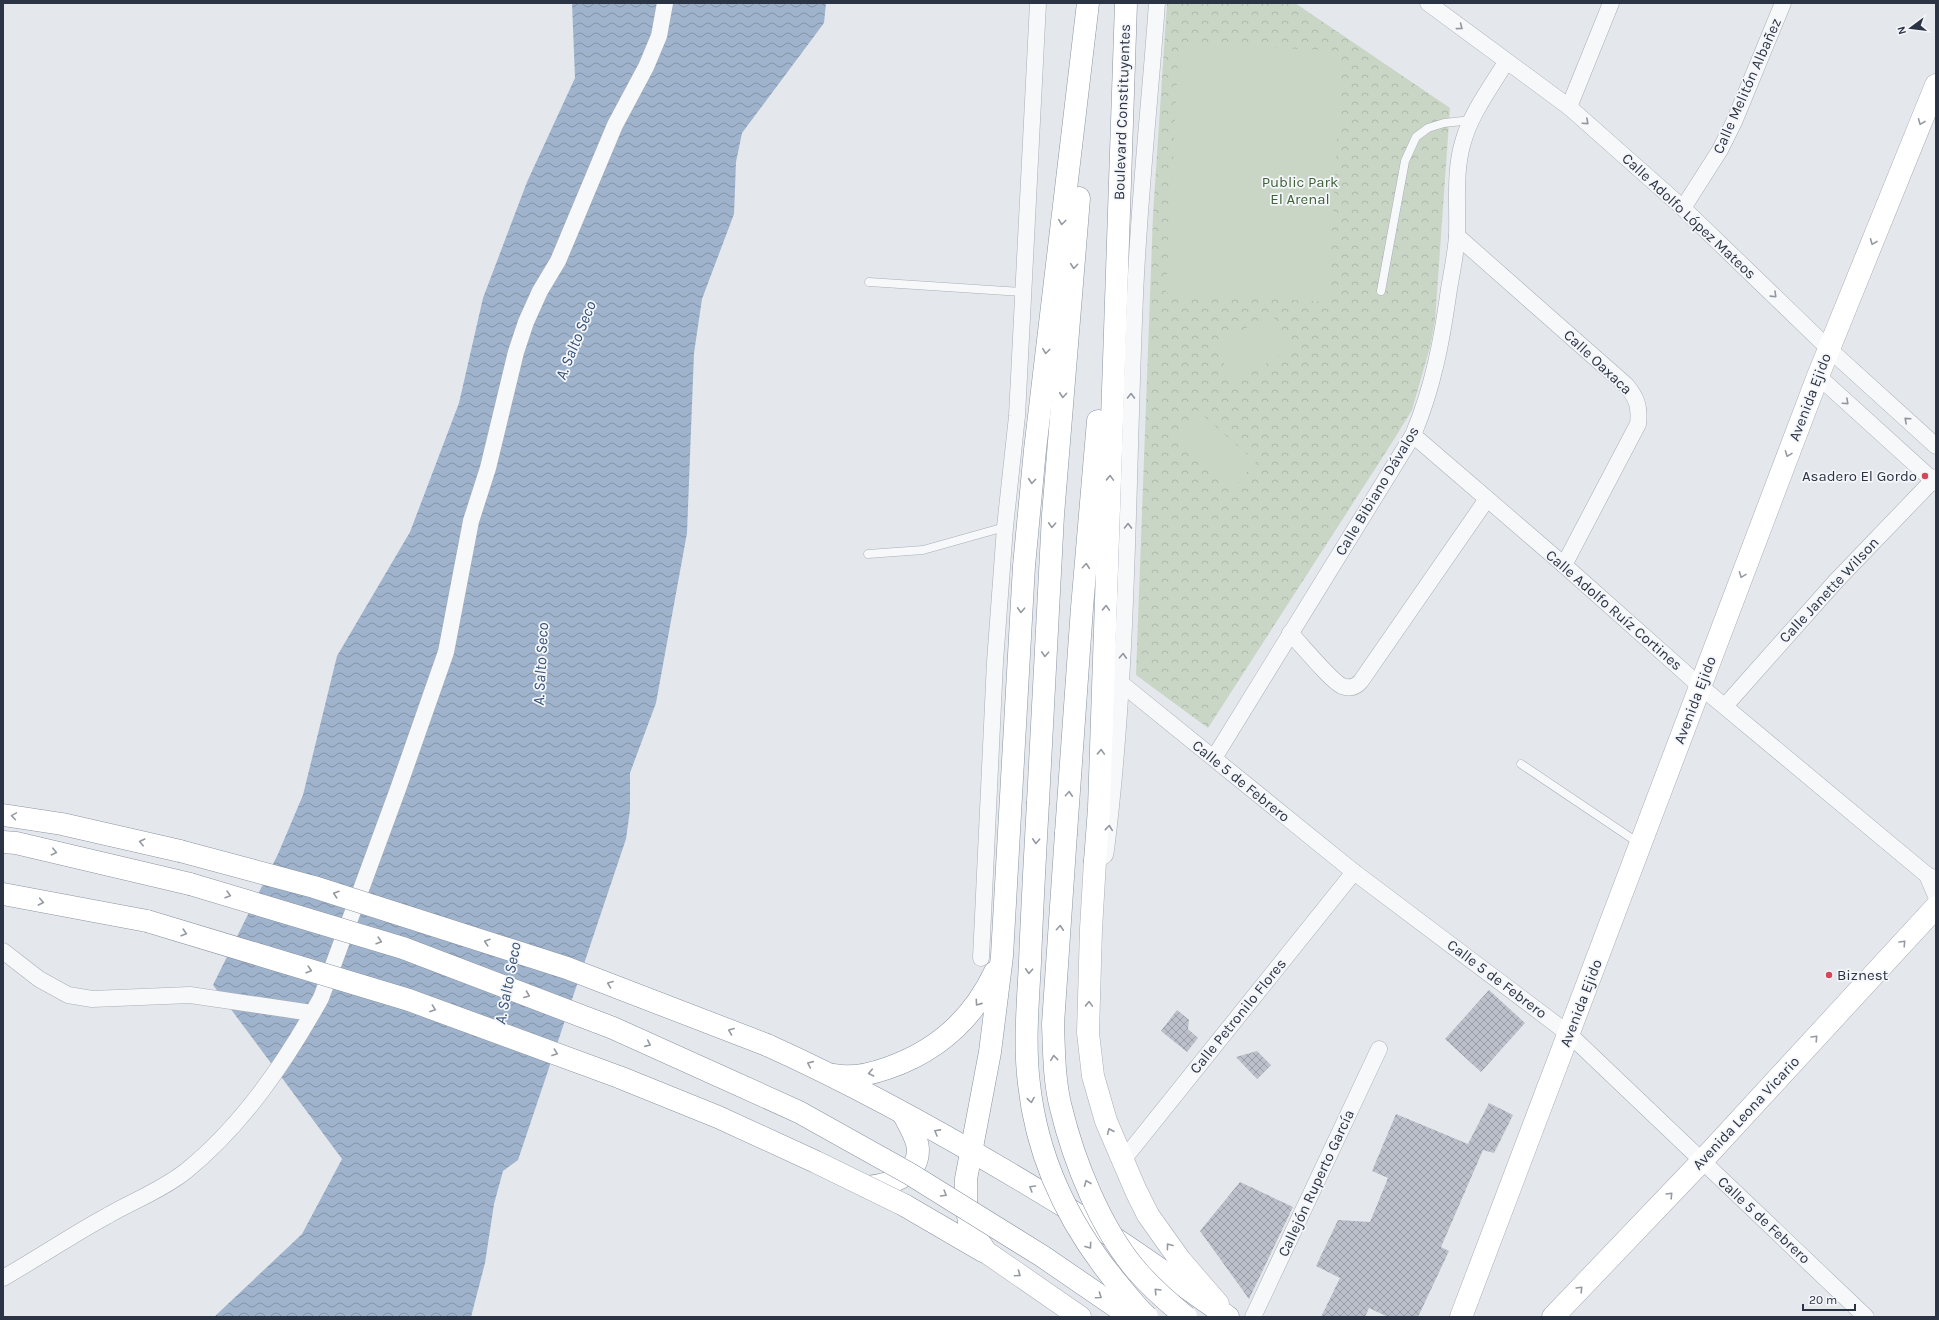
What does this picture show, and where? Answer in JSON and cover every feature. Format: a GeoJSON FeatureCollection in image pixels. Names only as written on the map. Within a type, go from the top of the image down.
{"type":"FeatureCollection","features":[{"type":"Feature","properties":{"kind":"main road"},"geometry":{"type":"LineString","coordinates":[[1089,3],[1076,251],[1053,514],[1028,1017],[1029,1083],[1034,1118],[1049,1170],[1056,1188],[1078,1228],[1104,1267],[1147,1317]]}},
{"type":"Feature","properties":{"kind":"main road"},"geometry":{"type":"LineString","coordinates":[[986,1252],[973,1233],[967,1210],[966,1179],[990,1052],[992,957],[1032,480],[1089,3]]}},
{"type":"Feature","properties":{"kind":"main road","name":"Boulevard Constituyentes"},"geometry":{"type":"LineString","coordinates":[[1118,221],[1126,3]]}},
{"type":"Feature","properties":{"kind":"main road","name":"Avenida Ejido"},"geometry":{"type":"LineString","coordinates":[[1461,1317],[1818,376],[1936,85]]}},
{"type":"Feature","properties":{"kind":"main road"},"geometry":{"type":"LineString","coordinates":[[1118,221],[1100,398],[1082,608],[1053,1024],[1054,1054],[1060,1107],[1075,1154],[1094,1201],[1115,1240],[1137,1271],[1167,1302],[1186,1317]]}},
{"type":"Feature","properties":{"kind":"main road"},"geometry":{"type":"LineString","coordinates":[[1118,221],[1099,808],[1091,929],[1088,1033],[1093,1076],[1106,1121],[1148,1215],[1164,1239],[1199,1284],[1232,1317]]}},
{"type":"Feature","properties":{"kind":"main road"},"geometry":{"type":"LineString","coordinates":[[3,815],[62,824],[180,851],[314,887],[567,968],[767,1045],[830,1073],[971,1151],[1090,1222],[1228,1317]]}},
{"type":"Feature","properties":{"kind":"main road"},"geometry":{"type":"LineString","coordinates":[[3,842],[16,843],[190,884],[403,948],[613,1028],[799,1112],[910,1174],[1042,1256],[1131,1317]]}},
{"type":"Feature","properties":{"kind":"main road"},"geometry":{"type":"LineString","coordinates":[[3,894],[147,921],[409,1000],[611,1074],[718,1117],[904,1205],[986,1252],[1080,1317]]}},
{"type":"Feature","properties":{"kind":"main road","name":"Avenida Leona Vicario"},"geometry":{"type":"LineString","coordinates":[[1553,1317],[1702,1161],[1936,907]]}},
{"type":"Feature","properties":{"kind":"main road"},"geometry":{"type":"LineString","coordinates":[[830,1073],[848,1076],[878,1072],[909,1060],[931,1049],[961,1024],[972,1012],[983,996],[992,957]]}},
{"type":"Feature","properties":{"kind":"main road"},"geometry":{"type":"LineString","coordinates":[[867,1187],[884,1185],[900,1180],[914,1165],[918,1150],[904,1115]]}},
{"type":"Feature","properties":{"kind":"street"},"geometry":{"type":"LineString","coordinates":[[3,1278],[106,1216],[158,1190],[186,1171],[224,1135],[259,1094],[312,1013],[324,990],[398,790],[446,652],[471,521],[488,468],[518,346],[540,291],[558,261],[615,126],[646,67],[659,36],[665,3]]}},
{"type":"Feature","properties":{"kind":"street"},"geometry":{"type":"LineString","coordinates":[[992,957],[995,662],[1005,527],[1016,416],[1038,3]]}},
{"type":"Feature","properties":{"kind":"street"},"geometry":{"type":"LineString","coordinates":[[1096,861],[1102,858],[1106,850],[1122,684],[1128,548],[1135,296],[1141,192],[1157,3]]}},
{"type":"Feature","properties":{"kind":"street","name":"Calle Adolfo López Mateos"},"geometry":{"type":"LineString","coordinates":[[1428,3],[1569,107],[1684,208],[1829,348],[1936,446]]}},
{"type":"Feature","properties":{"kind":"street"},"geometry":{"type":"LineString","coordinates":[[1569,107],[1611,3]]}},
{"type":"Feature","properties":{"kind":"street","name":"Calle Melitón Albañez"},"geometry":{"type":"LineString","coordinates":[[1684,208],[1720,150],[1783,3]]}},
{"type":"Feature","properties":{"kind":"street","name":"Calle Bibiano Dávalos"},"geometry":{"type":"LineString","coordinates":[[1214,758],[1413,435],[1426,402],[1434,375],[1443,333],[1457,236],[1458,166],[1463,142],[1472,120],[1506,62]]}},
{"type":"Feature","properties":{"kind":"street","name":"Calle Oaxaca"},"geometry":{"type":"LineString","coordinates":[[1457,236],[1626,385],[1634,395],[1638,404],[1638,424],[1564,565]]}},
{"type":"Feature","properties":{"kind":"street"},"geometry":{"type":"LineString","coordinates":[[1818,376],[1935,480]]}},
{"type":"Feature","properties":{"kind":"street","name":"Calle Adolfo Ruíz Cortines"},"geometry":{"type":"LineString","coordinates":[[1413,435],[1486,500],[1564,565],[1700,686],[1932,877],[1936,896]]}},
{"type":"Feature","properties":{"kind":"street","name":"Calle Janette Wilson"},"geometry":{"type":"LineString","coordinates":[[1725,706],[1836,581],[1935,480]]}},
{"type":"Feature","properties":{"kind":"street"},"geometry":{"type":"LineString","coordinates":[[1290,633],[1336,682],[1349,688],[1356,686],[1361,681],[1486,500]]}},
{"type":"Feature","properties":{"kind":"street","name":"Calle 5 de Febrero"},"geometry":{"type":"LineString","coordinates":[[1122,684],[1354,872],[1569,1034],[1866,1317]]}},
{"type":"Feature","properties":{"kind":"street","name":"Calle Petronilo Flores"},"geometry":{"type":"LineString","coordinates":[[1123,1160],[1354,872]]}},
{"type":"Feature","properties":{"kind":"street"},"geometry":{"type":"LineString","coordinates":[[3,951],[39,979],[68,995],[92,999],[190,995],[312,1013]]}},
{"type":"Feature","properties":{"kind":"street","name":"Callejón Ruperto García"},"geometry":{"type":"LineString","coordinates":[[1253,1317],[1379,1049]]}},
{"type":"Feature","properties":{"kind":"lane"},"geometry":{"type":"LineString","coordinates":[[1381,291],[1405,161],[1416,137],[1428,128],[1444,123],[1472,120]]}},
{"type":"Feature","properties":{"kind":"lane"},"geometry":{"type":"LineString","coordinates":[[869,282],[1023,292]]}},
{"type":"Feature","properties":{"kind":"lane"},"geometry":{"type":"LineString","coordinates":[[868,554],[923,550],[1005,527]]}},
{"type":"Feature","properties":{"kind":"lane"},"geometry":{"type":"LineString","coordinates":[[1521,764],[1641,845]]}},
{"type":"Feature","properties":{"kind":"green space","name":"Public Park El Arenal"},"geometry":{"type":"Polygon","coordinates":[[[1167,3],[1295,3],[1450,108],[1435,321],[1430,347],[1412,410],[1208,728],[1136,675],[1153,215],[1167,3]]]}},
{"type":"Feature","properties":{"kind":"green space"},"geometry":{"type":"Polygon","coordinates":[[[1179,43],[1342,51],[1328,302],[1166,293],[1179,43]]]}},
{"type":"Feature","properties":{"kind":"green space"},"geometry":{"type":"Polygon","coordinates":[[[1271,313],[1292,348],[1235,382],[1214,347],[1271,313]]]}},
{"type":"Feature","properties":{"kind":"green space"},"geometry":{"type":"Polygon","coordinates":[[[1197,410],[1256,462],[1232,489],[1173,438],[1197,410]]]}},
{"type":"Feature","properties":{"kind":"water","name":"A. Salto Seco"},"geometry":{"type":"Polygon","coordinates":[[[572,3],[826,3],[824,23],[742,133],[736,162],[734,214],[702,299],[694,353],[687,533],[656,703],[630,773],[630,810],[626,839],[518,1160],[503,1171],[494,1204],[485,1263],[471,1317],[214,1317],[302,1234],[342,1159],[213,985],[278,854],[303,795],[337,656],[410,532],[459,403],[483,298],[527,182],[575,78],[572,3]]]}},
{"type":"Feature","properties":{"kind":"building"},"geometry":{"type":"Polygon","coordinates":[[[1489,990],[1525,1023],[1481,1072],[1445,1039],[1489,990]]]}},
{"type":"Feature","properties":{"kind":"building"},"geometry":{"type":"Polygon","coordinates":[[[1177,1010],[1189,1020],[1188,1029],[1198,1038],[1187,1052],[1161,1031],[1177,1010]]]}},
{"type":"Feature","properties":{"kind":"building"},"geometry":{"type":"Polygon","coordinates":[[[1257,1051],[1271,1065],[1257,1079],[1236,1057],[1257,1051]]]}},
{"type":"Feature","properties":{"kind":"building"},"geometry":{"type":"Polygon","coordinates":[[[1489,1103],[1513,1115],[1494,1153],[1483,1150],[1441,1247],[1449,1251],[1418,1317],[1388,1317],[1369,1308],[1365,1317],[1321,1317],[1340,1278],[1316,1266],[1338,1220],[1370,1222],[1388,1178],[1372,1171],[1396,1114],[1468,1144],[1489,1103]]]}},
{"type":"Feature","properties":{"kind":"building"},"geometry":{"type":"Polygon","coordinates":[[[1240,1182],[1293,1207],[1249,1299],[1200,1231],[1240,1182]]]}},
{"type":"Feature","properties":{"kind":"place","name":"Asadero El Gordo"},"geometry":{"type":"Point","coordinates":[1925,476]}},
{"type":"Feature","properties":{"kind":"place","name":"Biznest"},"geometry":{"type":"Point","coordinates":[1829,975]}}]}
